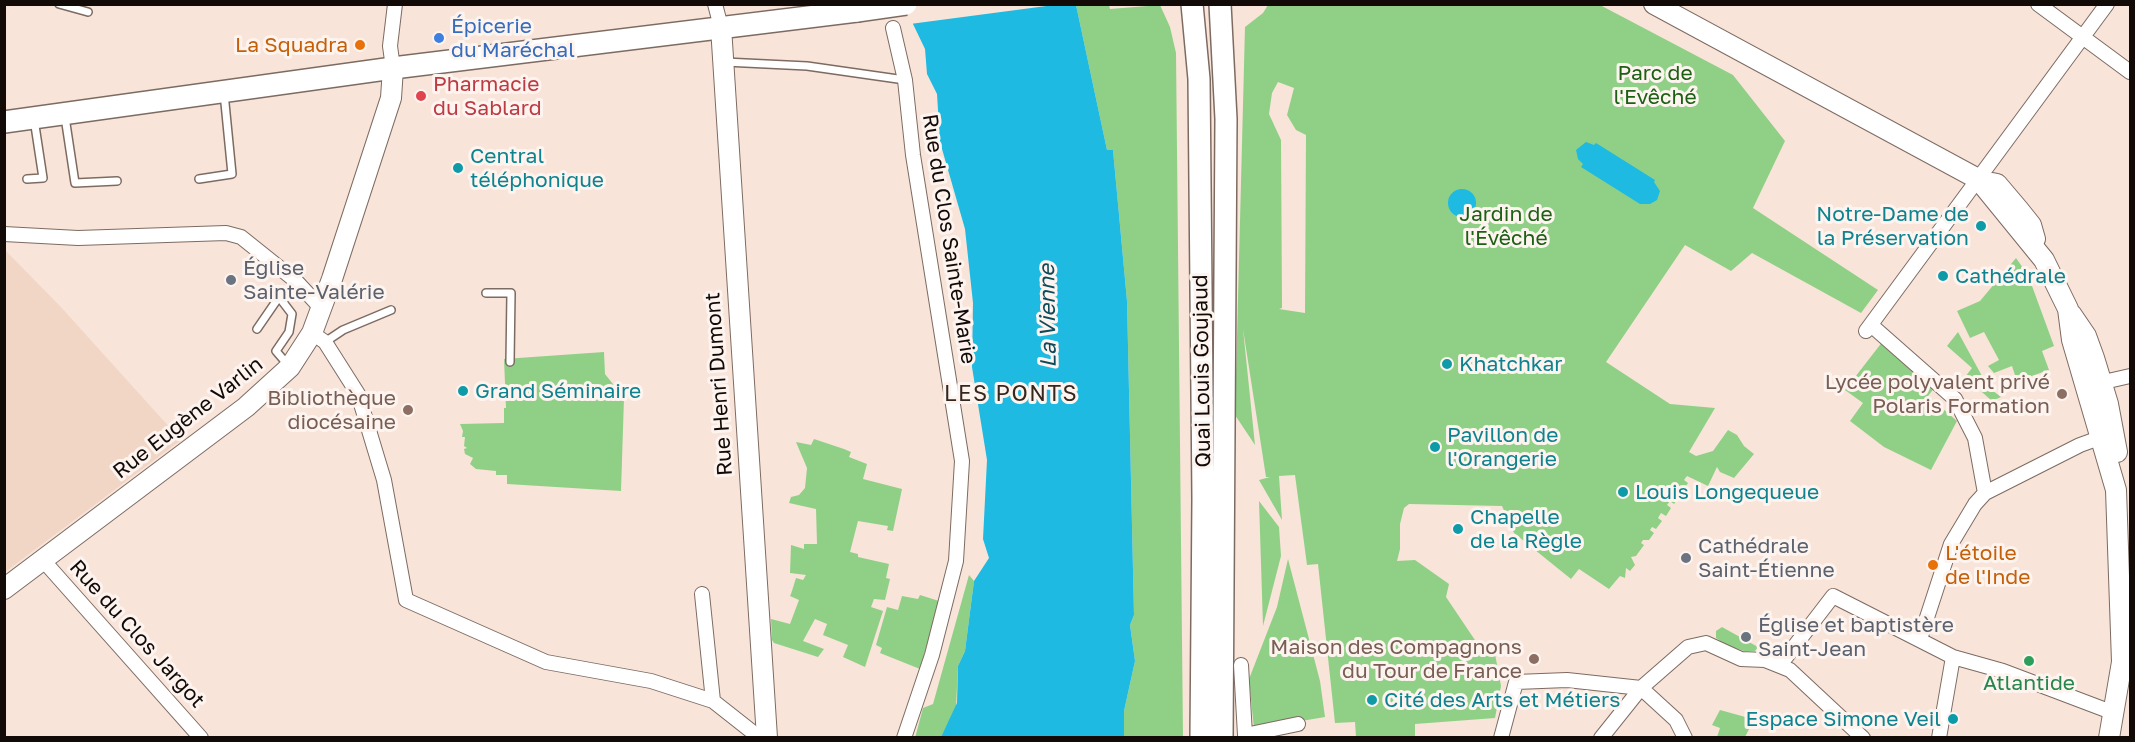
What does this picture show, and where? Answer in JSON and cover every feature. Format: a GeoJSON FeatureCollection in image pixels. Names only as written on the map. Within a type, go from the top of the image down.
{"type":"FeatureCollection","features":[{"type":"Feature","properties":{"kind":"main road"},"geometry":{"type":"LineString","coordinates":[[4,122],[224,90],[906,4]]}},
{"type":"Feature","properties":{"kind":"main road"},"geometry":{"type":"LineString","coordinates":[[1176,4],[1195,37]]}},
{"type":"Feature","properties":{"kind":"main road","name":"Quai Louis Goujaud"},"geometry":{"type":"LineString","coordinates":[[1192,4],[1199,79],[1203,476],[1201,738]]}},
{"type":"Feature","properties":{"kind":"main road","name":"Quai Louis Goujaud"},"geometry":{"type":"LineString","coordinates":[[1220,4],[1226,118],[1222,738]]}},
{"type":"Feature","properties":{"kind":"main road"},"geometry":{"type":"LineString","coordinates":[[1222,36],[1231,4]]}},
{"type":"Feature","properties":{"kind":"street"},"geometry":{"type":"LineString","coordinates":[[393,68],[390,46],[395,4]]}},
{"type":"Feature","properties":{"kind":"street"},"geometry":{"type":"LineString","coordinates":[[716,4],[721,27]]}},
{"type":"Feature","properties":{"kind":"street"},"geometry":{"type":"LineString","coordinates":[[1654,4],[1978,179],[1997,184],[2031,225],[2038,250],[2068,309],[2086,336],[2102,437],[2116,490]]}},
{"type":"Feature","properties":{"kind":"street"},"geometry":{"type":"LineString","coordinates":[[2038,4],[2130,72]]}},
{"type":"Feature","properties":{"kind":"street"},"geometry":{"type":"LineString","coordinates":[[1985,493],[1975,438],[1955,399],[1868,328],[2107,4]]}},
{"type":"Feature","properties":{"kind":"street","name":"Rue Henri Dumont"},"geometry":{"type":"LineString","coordinates":[[721,27],[767,738]]}},
{"type":"Feature","properties":{"kind":"street","name":"Rue du Clos Sainte-Marie"},"geometry":{"type":"LineString","coordinates":[[893,28],[905,80],[913,155],[962,461],[956,561],[932,655],[904,738]]}},
{"type":"Feature","properties":{"kind":"street","name":"Rue Eugène Varlin"},"geometry":{"type":"LineString","coordinates":[[4,589],[246,407],[319,337],[321,308],[392,98],[393,68]]}},
{"type":"Feature","properties":{"kind":"street"},"geometry":{"type":"LineString","coordinates":[[4,234],[78,238],[226,233],[241,237],[296,282],[321,308]]}},
{"type":"Feature","properties":{"kind":"street"},"geometry":{"type":"LineString","coordinates":[[319,337],[358,394],[384,480],[406,600],[546,662],[651,681],[713,701],[760,738]]}},
{"type":"Feature","properties":{"kind":"street"},"geometry":{"type":"LineString","coordinates":[[2094,385],[2130,376]]}},
{"type":"Feature","properties":{"kind":"street"},"geometry":{"type":"LineString","coordinates":[[2094,385],[2115,442],[2118,474],[2116,490],[2122,636],[2109,738]]}},
{"type":"Feature","properties":{"kind":"street"},"geometry":{"type":"LineString","coordinates":[[1920,639],[1951,544],[1967,514],[1985,493],[2080,445],[2102,437]]}},
{"type":"Feature","properties":{"kind":"street","name":"Rue du Clos Jargot"},"geometry":{"type":"LineString","coordinates":[[42,559],[201,738]]}},
{"type":"Feature","properties":{"kind":"street"},"geometry":{"type":"LineString","coordinates":[[702,594],[713,701]]}},
{"type":"Feature","properties":{"kind":"street"},"geometry":{"type":"LineString","coordinates":[[1780,665],[1833,596],[1953,657],[2003,671],[2114,712]]}},
{"type":"Feature","properties":{"kind":"street"},"geometry":{"type":"LineString","coordinates":[[1601,738],[1641,688],[1688,647],[1706,643],[1742,659],[1765,660],[1780,665],[1797,675],[1860,737]]}},
{"type":"Feature","properties":{"kind":"street"},"geometry":{"type":"LineString","coordinates":[[1939,738],[1953,657]]}},
{"type":"Feature","properties":{"kind":"street"},"geometry":{"type":"LineString","coordinates":[[1241,665],[1245,735],[1298,724]]}},
{"type":"Feature","properties":{"kind":"street"},"geometry":{"type":"LineString","coordinates":[[1501,738],[1516,682],[1567,680],[1641,688],[1676,720],[1685,738]]}},
{"type":"Feature","properties":{"kind":"lane"},"geometry":{"type":"LineString","coordinates":[[59,4],[88,12]]}},
{"type":"Feature","properties":{"kind":"lane"},"geometry":{"type":"LineString","coordinates":[[723,62],[807,66],[905,80]]}},
{"type":"Feature","properties":{"kind":"lane"},"geometry":{"type":"LineString","coordinates":[[199,179],[232,174],[224,90]]}},
{"type":"Feature","properties":{"kind":"lane"},"geometry":{"type":"LineString","coordinates":[[64,113],[75,183],[117,181]]}},
{"type":"Feature","properties":{"kind":"lane"},"geometry":{"type":"LineString","coordinates":[[27,179],[43,178],[33,117]]}},
{"type":"Feature","properties":{"kind":"lane"},"geometry":{"type":"LineString","coordinates":[[486,293],[511,292],[510,362]]}},
{"type":"Feature","properties":{"kind":"lane"},"geometry":{"type":"LineString","coordinates":[[256,329],[279,297],[291,314],[289,332],[276,351],[290,367]]}},
{"type":"Feature","properties":{"kind":"lane"},"geometry":{"type":"LineString","coordinates":[[319,337],[343,330],[391,310]]}},
{"type":"Feature","properties":{"kind":"shaded area"},"geometry":{"type":"Polygon","coordinates":[[[5,250],[60,306],[181,440],[5,572],[5,250]]]}},
{"type":"Feature","properties":{"kind":"green space"},"geometry":{"type":"Polygon","coordinates":[[[1076,5],[1109,5],[1110,9],[1160,5],[1170,27],[1176,53],[1183,737],[1124,737],[1124,711],[1135,661],[1130,625],[1134,615],[1127,301],[1113,150],[1107,150],[1076,5]]]}},
{"type":"Feature","properties":{"kind":"green space"},"geometry":{"type":"Polygon","coordinates":[[[1268,5],[1600,5],[1733,75],[1785,141],[1753,208],[1878,290],[1861,313],[1752,253],[1731,271],[1685,245],[1606,362],[1670,404],[1715,408],[1689,452],[1696,456],[1713,451],[1728,430],[1737,435],[1744,446],[1754,454],[1734,478],[1720,472],[1717,467],[1708,486],[1687,476],[1684,480],[1688,483],[1683,491],[1679,488],[1676,492],[1680,495],[1674,504],[1670,501],[1667,505],[1671,508],[1666,516],[1661,513],[1658,518],[1662,521],[1656,529],[1652,527],[1650,530],[1654,533],[1649,540],[1643,540],[1641,543],[1644,545],[1636,556],[1631,557],[1635,565],[1630,571],[1626,568],[1625,578],[1620,576],[1609,589],[1579,569],[1571,579],[1514,533],[1502,506],[1409,504],[1404,508],[1400,524],[1400,549],[1397,561],[1415,560],[1449,584],[1446,597],[1483,652],[1495,654],[1501,686],[1495,718],[1415,724],[1415,737],[1356,737],[1355,722],[1335,723],[1318,564],[1307,565],[1295,475],[1279,476],[1282,520],[1259,480],[1270,477],[1266,477],[1243,329],[1255,445],[1235,415],[1245,27],[1263,13],[1268,5]],[[1278,82],[1272,93],[1269,114],[1281,140],[1282,308],[1279,309],[1305,313],[1306,135],[1296,130],[1287,115],[1294,88],[1278,82]]]}},
{"type":"Feature","properties":{"kind":"green space"},"geometry":{"type":"Polygon","coordinates":[[[2016,258],[2028,275],[2054,346],[2042,351],[2049,370],[2017,381],[2012,366],[1994,373],[1988,366],[1999,360],[1984,332],[1970,338],[1957,311],[1980,301],[2016,258]]]}},
{"type":"Feature","properties":{"kind":"green space"},"geometry":{"type":"Polygon","coordinates":[[[1958,332],[1988,387],[2001,397],[1992,401],[1965,377],[1972,368],[1947,346],[1958,332]]]}},
{"type":"Feature","properties":{"kind":"green space"},"geometry":{"type":"Polygon","coordinates":[[[1883,341],[1935,387],[1928,396],[1957,421],[1931,470],[1884,447],[1850,421],[1863,403],[1845,390],[1883,341]]]}},
{"type":"Feature","properties":{"kind":"green space"},"geometry":{"type":"Polygon","coordinates":[[[604,352],[605,374],[624,398],[621,491],[507,484],[507,475],[496,475],[496,471],[476,469],[470,464],[473,458],[465,454],[464,449],[467,448],[464,446],[465,437],[462,437],[463,431],[460,424],[504,423],[504,408],[506,408],[504,359],[604,352]]]}},
{"type":"Feature","properties":{"kind":"green space"},"geometry":{"type":"Polygon","coordinates":[[[814,439],[851,452],[849,457],[867,464],[863,479],[902,489],[893,531],[887,530],[888,526],[858,521],[850,552],[858,554],[858,557],[889,564],[886,578],[890,579],[885,600],[874,599],[871,607],[883,611],[865,667],[843,657],[848,645],[823,635],[827,624],[815,619],[803,641],[824,649],[818,657],[774,643],[772,640],[771,619],[790,624],[799,600],[790,596],[796,578],[803,580],[806,575],[790,573],[791,545],[804,549],[804,544],[817,544],[816,509],[789,503],[791,497],[799,495],[805,488],[807,468],[796,442],[811,445],[814,439]]]}},
{"type":"Feature","properties":{"kind":"green space"},"geometry":{"type":"Polygon","coordinates":[[[1259,501],[1279,527],[1281,556],[1263,626],[1259,501]]]}},
{"type":"Feature","properties":{"kind":"green space"},"geometry":{"type":"Polygon","coordinates":[[[1288,559],[1320,681],[1325,717],[1254,729],[1249,679],[1277,607],[1288,559]]]}},
{"type":"Feature","properties":{"kind":"green space"},"geometry":{"type":"Polygon","coordinates":[[[969,575],[974,581],[965,651],[958,666],[956,708],[941,737],[915,738],[923,708],[933,704],[969,575]]]}},
{"type":"Feature","properties":{"kind":"green space"},"geometry":{"type":"Polygon","coordinates":[[[920,595],[939,601],[920,669],[880,653],[882,648],[876,645],[887,607],[898,610],[902,596],[918,599],[920,595]]]}},
{"type":"Feature","properties":{"kind":"green space"},"geometry":{"type":"Polygon","coordinates":[[[1722,627],[1758,647],[1755,651],[1744,651],[1726,645],[1716,638],[1716,631],[1722,627]]]}},
{"type":"Feature","properties":{"kind":"green space"},"geometry":{"type":"Polygon","coordinates":[[[1720,710],[1749,718],[1748,721],[1752,723],[1745,737],[1717,737],[1720,728],[1712,725],[1720,710]]]}},
{"type":"Feature","properties":{"kind":"water","name":"La Vienne"},"geometry":{"type":"Polygon","coordinates":[[[910,5],[1076,5],[1107,150],[1113,150],[1127,301],[1134,615],[1130,625],[1135,661],[1124,711],[1124,737],[941,737],[957,703],[958,666],[965,651],[974,581],[989,558],[983,539],[987,460],[972,367],[973,303],[965,229],[940,142],[937,94],[927,74],[925,49],[913,24],[910,5]]]}},
{"type":"Feature","properties":{"kind":"water"},"geometry":{"type":"Polygon","coordinates":[[[1586,142],[1594,145],[1596,143],[1655,180],[1660,191],[1657,200],[1650,204],[1640,204],[1581,167],[1583,164],[1578,159],[1576,150],[1586,142]]]}},
{"type":"Feature","properties":{"kind":"water"},"geometry":{"type":"Polygon","coordinates":[[[1462,189],[1472,193],[1476,203],[1472,213],[1462,217],[1452,213],[1448,203],[1452,193],[1462,189]]]}},
{"type":"Feature","properties":{"kind":"pier"},"geometry":{"type":"Polygon","coordinates":[[[907,4],[1054,5],[910,24],[907,4]]]}},
{"type":"Feature","properties":{"kind":"place","name":"Épicerie du Maréchal"},"geometry":{"type":"Point","coordinates":[439,38]}},
{"type":"Feature","properties":{"kind":"place","name":"La Squadra"},"geometry":{"type":"Point","coordinates":[360,45]}},
{"type":"Feature","properties":{"kind":"place","name":"Pharmacie du Sablard"},"geometry":{"type":"Point","coordinates":[421,96]}},
{"type":"Feature","properties":{"kind":"place","name":"Central téléphonique"},"geometry":{"type":"Point","coordinates":[458,168]}},
{"type":"Feature","properties":{"kind":"place","name":"Notre-Dame de la Préservation"},"geometry":{"type":"Point","coordinates":[1981,226]}},
{"type":"Feature","properties":{"kind":"place","name":"Cathédrale"},"geometry":{"type":"Point","coordinates":[1943,276]}},
{"type":"Feature","properties":{"kind":"place","name":"Église Sainte-Valérie"},"geometry":{"type":"Point","coordinates":[231,280]}},
{"type":"Feature","properties":{"kind":"place","name":"Khatchkar"},"geometry":{"type":"Point","coordinates":[1447,364]}},
{"type":"Feature","properties":{"kind":"place","name":"Grand Séminaire"},"geometry":{"type":"Point","coordinates":[463,391]}},
{"type":"Feature","properties":{"kind":"place","name":"Lycée polyvalent privé Polaris Formation"},"geometry":{"type":"Point","coordinates":[2062,394]}},
{"type":"Feature","properties":{"kind":"place","name":"Bibliothèque diocésaine"},"geometry":{"type":"Point","coordinates":[408,410]}},
{"type":"Feature","properties":{"kind":"place","name":"Pavillon de l'Orangerie"},"geometry":{"type":"Point","coordinates":[1435,447]}},
{"type":"Feature","properties":{"kind":"place","name":"Louis Longequeue"},"geometry":{"type":"Point","coordinates":[1623,492]}},
{"type":"Feature","properties":{"kind":"place","name":"Chapelle de la Règle"},"geometry":{"type":"Point","coordinates":[1458,529]}},
{"type":"Feature","properties":{"kind":"place","name":"Cathédrale Saint-Étienne"},"geometry":{"type":"Point","coordinates":[1686,558]}},
{"type":"Feature","properties":{"kind":"place","name":"L'étoile de l'Inde"},"geometry":{"type":"Point","coordinates":[1933,565]}},
{"type":"Feature","properties":{"kind":"place","name":"Église et baptistère Saint-Jean"},"geometry":{"type":"Point","coordinates":[1746,637]}},
{"type":"Feature","properties":{"kind":"place","name":"Maison des Compagnons du Tour de France"},"geometry":{"type":"Point","coordinates":[1534,659]}},
{"type":"Feature","properties":{"kind":"place","name":"Atlantide"},"geometry":{"type":"Point","coordinates":[2029,661]}},
{"type":"Feature","properties":{"kind":"place","name":"Cité des Arts et Métiers"},"geometry":{"type":"Point","coordinates":[1372,700]}},
{"type":"Feature","properties":{"kind":"place","name":"Espace Simone Veil"},"geometry":{"type":"Point","coordinates":[1953,719]}},
{"type":"Feature","properties":{"kind":"district","name":"LES PONTS"},"geometry":{"type":"Point","coordinates":[1011,394]}},
{"type":"Feature","properties":{"kind":"park label","name":"Parc de l'Evêché"},"geometry":{"type":"Point","coordinates":[1655,85]}},
{"type":"Feature","properties":{"kind":"park label","name":"Jardin de l'Évêché"},"geometry":{"type":"Point","coordinates":[1506,226]}}]}
